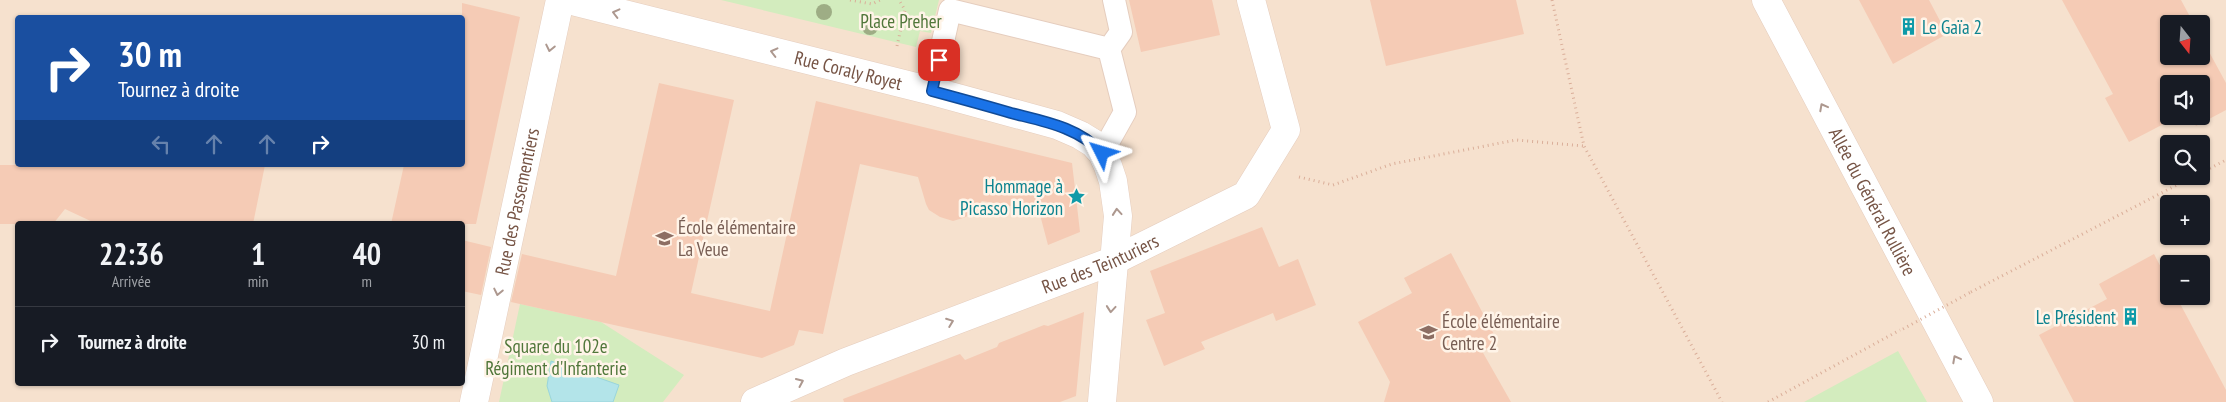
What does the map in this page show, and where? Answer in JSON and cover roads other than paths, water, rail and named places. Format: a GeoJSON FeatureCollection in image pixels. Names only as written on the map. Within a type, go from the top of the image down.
{"type":"FeatureCollection","features":[{"type":"Feature","properties":{"kind":"street","name":"Rue des Passementiers"},"geometry":{"type":"LineString","coordinates":[[474,402],[560,0]]}},
{"type":"Feature","properties":{"kind":"street","name":"Rue Coraly Royet"},"geometry":{"type":"LineString","coordinates":[[568,0],[932,91],[1057,125],[1093,143],[1102,153],[1113,181],[1118,216],[1102,402]]}},
{"type":"Feature","properties":{"kind":"street","name":"Rue des Teinturiers"},"geometry":{"type":"LineString","coordinates":[[755,402],[846,362],[1115,260],[1246,195],[1286,130],[1250,0]]}},
{"type":"Feature","properties":{"kind":"street","name":"Allée du Général Rullière"},"geometry":{"type":"LineString","coordinates":[[1766,0],[1979,402]]}},
{"type":"Feature","properties":{"kind":"lane"},"geometry":{"type":"LineString","coordinates":[[1109,48],[1121,32],[1114,0]]}},
{"type":"Feature","properties":{"kind":"lane"},"geometry":{"type":"LineString","coordinates":[[932,91],[950,10],[1109,48]]}},
{"type":"Feature","properties":{"kind":"lane"},"geometry":{"type":"LineString","coordinates":[[1102,153],[1125,112],[1109,48]]}},
{"type":"Feature","properties":{"kind":"water"},"geometry":{"type":"Polygon","coordinates":[[[551,361],[619,385],[613,402],[552,402],[547,386],[551,361]]]}},
{"type":"Feature","properties":{"kind":"place","name":"Le Gaïa 2"},"geometry":{"type":"Point","coordinates":[1908,27]}},
{"type":"Feature","properties":{"kind":"place","name":"Hommage à Picasso Horizon"},"geometry":{"type":"Point","coordinates":[1077,197]}},
{"type":"Feature","properties":{"kind":"place","name":"École élémentaire La Veue"},"geometry":{"type":"Point","coordinates":[664,238]}},
{"type":"Feature","properties":{"kind":"place","name":"Le Président"},"geometry":{"type":"Point","coordinates":[2130,317]}},
{"type":"Feature","properties":{"kind":"place","name":"École élémentaire Centre 2"},"geometry":{"type":"Point","coordinates":[1428,332]}},
{"type":"Feature","properties":{"kind":"park label","name":"Place Preher"},"geometry":{"type":"Point","coordinates":[901,21]}},
{"type":"Feature","properties":{"kind":"park label","name":"Square du 102e Régiment d'Infanterie"},"geometry":{"type":"Point","coordinates":[556,357]}}]}
